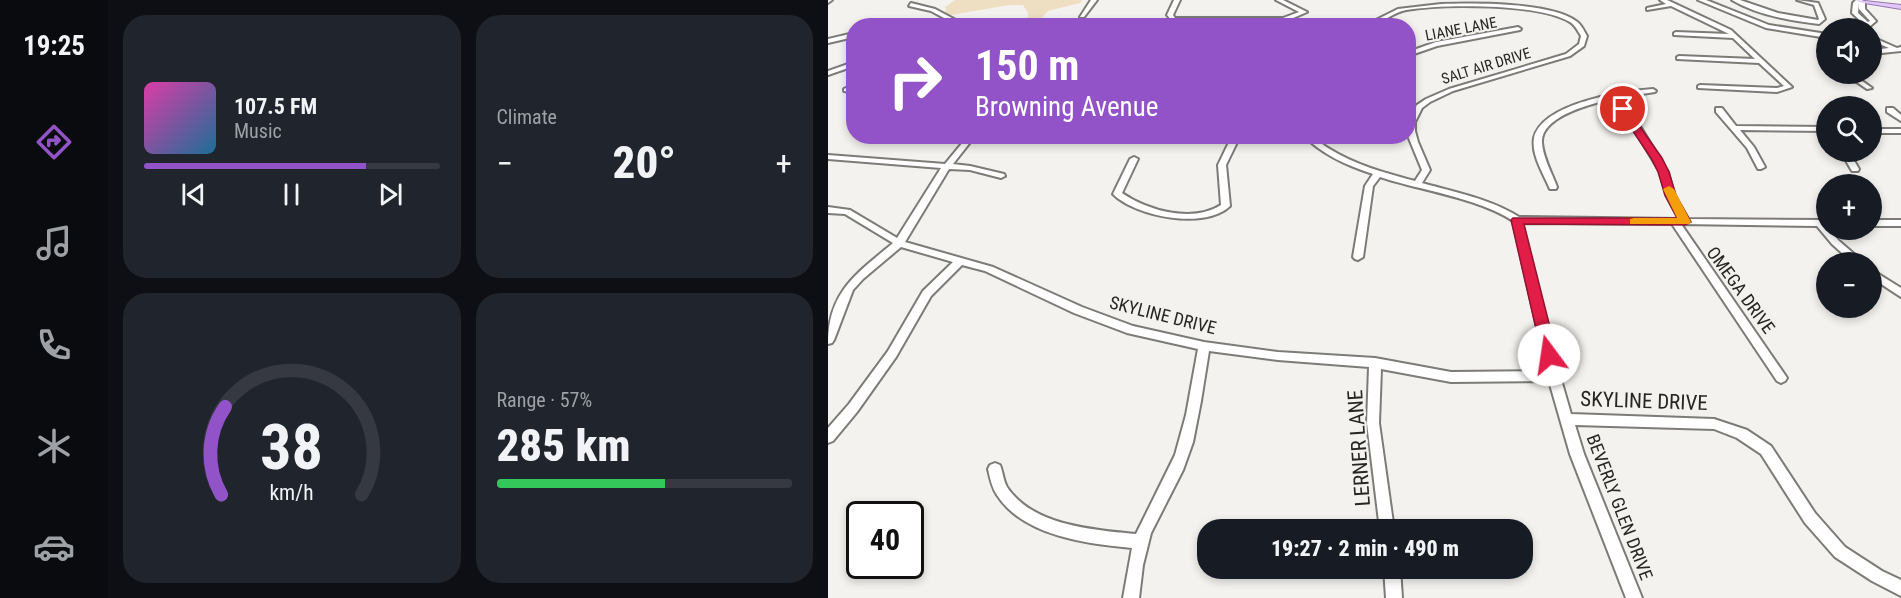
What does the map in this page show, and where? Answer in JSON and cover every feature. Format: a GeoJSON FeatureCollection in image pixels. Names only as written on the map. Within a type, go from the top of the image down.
{"type":"FeatureCollection","features":[{"type":"Feature","properties":{"kind":"main road"},"geometry":{"type":"LineString","coordinates":[[1859,0],[1901,5]]}},
{"type":"Feature","properties":{"kind":"main road"},"geometry":{"type":"LineString","coordinates":[[1877,0],[1901,5]]}},
{"type":"Feature","properties":{"kind":"street"},"geometry":{"type":"LineString","coordinates":[[918,0],[911,5],[933,8],[947,18]]}},
{"type":"Feature","properties":{"kind":"street"},"geometry":{"type":"LineString","coordinates":[[1083,16],[1094,0]]}},
{"type":"Feature","properties":{"kind":"street"},"geometry":{"type":"LineString","coordinates":[[1172,18],[1170,15],[1177,0]]}},
{"type":"Feature","properties":{"kind":"street"},"geometry":{"type":"LineString","coordinates":[[1279,0],[1304,12],[1289,18]]}},
{"type":"Feature","properties":{"kind":"street"},"geometry":{"type":"LineString","coordinates":[[1663,0],[1723,27],[1789,87],[1777,90],[1700,87]]}},
{"type":"Feature","properties":{"kind":"street"},"geometry":{"type":"LineString","coordinates":[[1701,0],[1751,21],[1780,30],[1816,35]]}},
{"type":"Feature","properties":{"kind":"street"},"geometry":{"type":"LineString","coordinates":[[1738,1],[1754,0]]}},
{"type":"Feature","properties":{"kind":"street"},"geometry":{"type":"LineString","coordinates":[[1738,1],[1782,16],[1819,22],[1822,19],[1816,4],[1800,0]]}},
{"type":"Feature","properties":{"kind":"street"},"geometry":{"type":"LineString","coordinates":[[1859,0],[1863,4],[1862,9],[1873,21],[1866,27],[1859,16],[1856,3],[1859,0]]}},
{"type":"Feature","properties":{"kind":"street"},"geometry":{"type":"LineString","coordinates":[[1649,9],[1672,4]]}},
{"type":"Feature","properties":{"kind":"street","name":"SALT AIR DRIVE"},"geometry":{"type":"LineString","coordinates":[[1383,18],[1396,12],[1431,7],[1525,9],[1553,14],[1573,22],[1584,36],[1582,45],[1573,52],[1445,92],[1416,112]]}},
{"type":"Feature","properties":{"kind":"street"},"geometry":{"type":"LineString","coordinates":[[1742,23],[1751,21]]}},
{"type":"Feature","properties":{"kind":"street"},"geometry":{"type":"LineString","coordinates":[[1723,27],[1732,25]]}},
{"type":"Feature","properties":{"kind":"street","name":"LIANE LANE"},"geometry":{"type":"LineString","coordinates":[[1416,51],[1436,44],[1518,30]]}},
{"type":"Feature","properties":{"kind":"street"},"geometry":{"type":"LineString","coordinates":[[1676,34],[1735,36]]}},
{"type":"Feature","properties":{"kind":"street"},"geometry":{"type":"LineString","coordinates":[[828,41],[846,37]]}},
{"type":"Feature","properties":{"kind":"street"},"geometry":{"type":"LineString","coordinates":[[1882,43],[1898,49]]}},
{"type":"Feature","properties":{"kind":"street"},"geometry":{"type":"LineString","coordinates":[[1882,51],[1898,49]]}},
{"type":"Feature","properties":{"kind":"street"},"geometry":{"type":"LineString","coordinates":[[1679,58],[1761,61]]}},
{"type":"Feature","properties":{"kind":"street"},"geometry":{"type":"LineString","coordinates":[[828,73],[846,67]]}},
{"type":"Feature","properties":{"kind":"street"},"geometry":{"type":"LineString","coordinates":[[1863,84],[1869,88]]}},
{"type":"Feature","properties":{"kind":"street"},"geometry":{"type":"LineString","coordinates":[[1553,187],[1538,145],[1538,136],[1550,119],[1625,93],[1653,91]]}},
{"type":"Feature","properties":{"kind":"street","name":"OMEGA DRIVE"},"geometry":{"type":"LineString","coordinates":[[1605,99],[1623,109],[1633,121],[1664,172],[1670,195],[1692,251],[1738,313],[1780,378]]}},
{"type":"Feature","properties":{"kind":"street"},"geometry":{"type":"LineString","coordinates":[[1719,110],[1750,147],[1761,167]]}},
{"type":"Feature","properties":{"kind":"street"},"geometry":{"type":"LineString","coordinates":[[1890,110],[1901,119]]}},
{"type":"Feature","properties":{"kind":"street"},"geometry":{"type":"LineString","coordinates":[[1735,128],[1816,129]]}},
{"type":"Feature","properties":{"kind":"street"},"geometry":{"type":"LineString","coordinates":[[1882,131],[1901,131]]}},
{"type":"Feature","properties":{"kind":"street"},"geometry":{"type":"LineString","coordinates":[[828,340],[848,289],[898,243],[946,167],[965,144]]}},
{"type":"Feature","properties":{"kind":"street"},"geometry":{"type":"LineString","coordinates":[[1134,159],[1117,194],[1123,199],[1171,214],[1202,216],[1220,212],[1226,206],[1222,165],[1232,144]]}},
{"type":"Feature","properties":{"kind":"street"},"geometry":{"type":"LineString","coordinates":[[1319,144],[1342,159],[1510,215],[1517,220],[1816,223]]}},
{"type":"Feature","properties":{"kind":"street","name":"SALT AIR DRIVE"},"geometry":{"type":"LineString","coordinates":[[1413,144],[1426,166],[1426,171],[1418,184]]}},
{"type":"Feature","properties":{"kind":"street"},"geometry":{"type":"LineString","coordinates":[[828,157],[970,168],[1001,176]]}},
{"type":"Feature","properties":{"kind":"street"},"geometry":{"type":"LineString","coordinates":[[1851,162],[1855,169]]}},
{"type":"Feature","properties":{"kind":"street"},"geometry":{"type":"LineString","coordinates":[[1358,257],[1369,186],[1379,172]]}},
{"type":"Feature","properties":{"kind":"street","name":"SKYLINE DRIVE"},"geometry":{"type":"LineString","coordinates":[[828,210],[847,212],[898,243],[1002,274],[1078,310],[1131,330],[1204,346],[1278,356],[1375,363],[1451,377],[1554,376]]}},
{"type":"Feature","properties":{"kind":"street","name":"BEVERLY GLEN DRIVE"},"geometry":{"type":"LineString","coordinates":[[1517,220],[1554,376],[1577,454],[1634,598]]}},
{"type":"Feature","properties":{"kind":"street"},"geometry":{"type":"LineString","coordinates":[[1882,223],[1901,223]]}},
{"type":"Feature","properties":{"kind":"street"},"geometry":{"type":"LineString","coordinates":[[1834,240],[1846,252]]}},
{"type":"Feature","properties":{"kind":"street"},"geometry":{"type":"LineString","coordinates":[[828,437],[853,408],[892,354],[927,294],[961,260]]}},
{"type":"Feature","properties":{"kind":"street"},"geometry":{"type":"LineString","coordinates":[[1882,280],[1901,292]]}},
{"type":"Feature","properties":{"kind":"street"},"geometry":{"type":"LineString","coordinates":[[1131,598],[1133,579],[1151,515],[1181,457],[1191,424],[1204,346]]}},
{"type":"Feature","properties":{"kind":"street","name":"LERNER LANE"},"geometry":{"type":"LineString","coordinates":[[1375,363],[1373,423],[1386,519]]}},
{"type":"Feature","properties":{"kind":"street","name":"SKYLINE DRIVE"},"geometry":{"type":"LineString","coordinates":[[1568,419],[1714,424],[1742,434],[1766,450],[1810,518],[1840,552],[1856,564],[1901,588]]}},
{"type":"Feature","properties":{"kind":"street"},"geometry":{"type":"LineString","coordinates":[[995,469],[1002,491],[1019,510],[1071,531],[1100,538],[1142,542]]}},
{"type":"Feature","properties":{"kind":"street"},"geometry":{"type":"LineString","coordinates":[[1393,579],[1394,598]]}},
{"type":"Feature","properties":{"kind":"shaded area"},"geometry":{"type":"Polygon","coordinates":[[[955,0],[1082,0],[1080,3],[1048,11],[1042,18],[1026,18],[1028,13],[1023,5],[1009,5],[951,15],[944,13],[945,7],[955,0]]]}},
{"type":"Feature","properties":{"kind":"slow traffic"},"geometry":{"type":"LineString","coordinates":[[1634,221],[1685,222],[1675,206],[1669,189]]}},
{"type":"Feature","properties":{"kind":"route"},"geometry":{"type":"LineString","coordinates":[[1549,355],[1517,220],[1685,222],[1670,195],[1664,172],[1628,113],[1623,109]]}}]}
